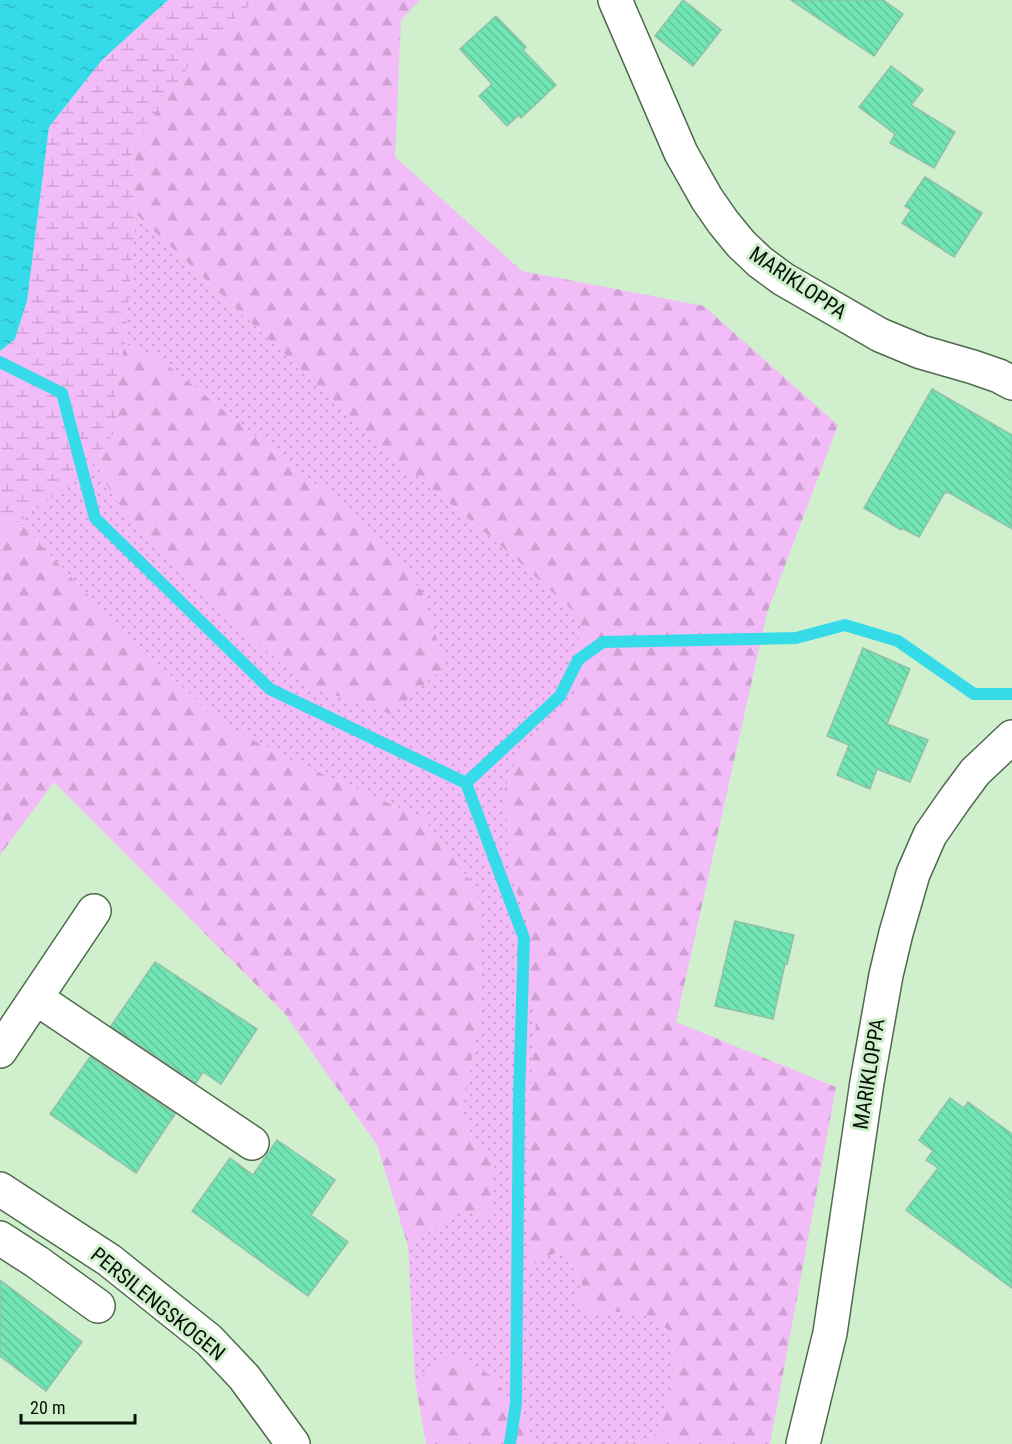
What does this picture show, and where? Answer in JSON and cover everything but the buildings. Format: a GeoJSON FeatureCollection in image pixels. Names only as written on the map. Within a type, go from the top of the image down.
{"type":"FeatureCollection","features":[{"type":"Feature","properties":{"kind":"street","name":"MARIKLOPPA"},"geometry":{"type":"LineString","coordinates":[[615,0],[681,153],[723,222],[741,244],[783,279],[880,335],[921,352],[999,376],[1012,383]]}},
{"type":"Feature","properties":{"kind":"street","name":"MARIKLOPPA"},"geometry":{"type":"LineString","coordinates":[[803,1444],[830,1333],[867,1082],[886,975],[913,874],[930,835],[955,799],[975,772],[1012,737]]}},
{"type":"Feature","properties":{"kind":"street"},"geometry":{"type":"LineString","coordinates":[[0,1051],[94,911]]}},
{"type":"Feature","properties":{"kind":"street"},"geometry":{"type":"LineString","coordinates":[[36,998],[252,1143]]}},
{"type":"Feature","properties":{"kind":"street","name":"PERSILENGSKOGEN"},"geometry":{"type":"LineString","coordinates":[[0,1189],[109,1260],[209,1340],[244,1377],[293,1444]]}},
{"type":"Feature","properties":{"kind":"street"},"geometry":{"type":"LineString","coordinates":[[0,1238],[98,1306]]}},
{"type":"Feature","properties":{"kind":"green space"},"geometry":{"type":"Polygon","coordinates":[[[168,0],[255,0],[198,54],[131,146],[136,214],[125,344],[115,382],[118,426],[95,462],[80,478],[19,522],[0,523],[0,351],[15,339],[27,301],[49,127],[102,60],[168,0]]]}},
{"type":"Feature","properties":{"kind":"green space"},"geometry":{"type":"Polygon","coordinates":[[[255,0],[420,0],[401,20],[395,157],[522,271],[704,306],[838,425],[767,613],[676,1022],[836,1087],[770,1444],[626,1444],[654,1436],[675,1380],[671,1332],[643,1312],[592,1312],[576,1300],[582,1284],[563,1249],[530,1266],[527,1129],[537,1010],[522,989],[514,958],[529,927],[510,873],[504,791],[517,755],[574,699],[581,618],[507,551],[395,458],[136,214],[131,146],[198,54],[255,0]]]}},
{"type":"Feature","properties":{"kind":"green space"},"geometry":{"type":"Polygon","coordinates":[[[136,214],[395,458],[507,551],[581,618],[574,699],[517,755],[510,873],[529,927],[514,958],[522,989],[537,1010],[527,1129],[531,1265],[563,1249],[582,1284],[576,1300],[592,1312],[643,1311],[671,1332],[675,1380],[654,1437],[626,1444],[533,1444],[524,1419],[454,1354],[415,1380],[408,1246],[460,1210],[488,1218],[494,1167],[461,1118],[482,1006],[477,890],[424,819],[291,760],[219,722],[105,613],[19,522],[80,478],[95,462],[114,498],[365,524],[160,359],[125,344],[136,214]]]}},
{"type":"Feature","properties":{"kind":"green space"},"geometry":{"type":"Polygon","coordinates":[[[125,344],[160,359],[365,524],[422,591],[445,666],[391,714],[306,685],[185,579],[114,498],[95,462],[118,426],[115,382],[125,344]]]}},
{"type":"Feature","properties":{"kind":"green space"},"geometry":{"type":"Polygon","coordinates":[[[19,522],[105,613],[219,722],[291,760],[424,819],[477,890],[482,1006],[461,1118],[494,1167],[489,1218],[460,1210],[408,1246],[377,1145],[285,1014],[54,782],[0,855],[0,523],[19,522]]]}},
{"type":"Feature","properties":{"kind":"green space"},"geometry":{"type":"Polygon","coordinates":[[[454,1354],[493,1377],[524,1419],[533,1444],[426,1444],[415,1380],[454,1354]]]}},
{"type":"Feature","properties":{"kind":"water"},"geometry":{"type":"Polygon","coordinates":[[[0,0],[168,0],[102,60],[49,127],[27,301],[15,339],[0,351],[0,0]]]}},
{"type":"Feature","properties":{"kind":"waterway"},"geometry":{"type":"LineString","coordinates":[[0,362],[62,393],[95,518],[270,689],[466,783],[524,938],[519,1096],[516,1403],[510,1444]]}},
{"type":"Feature","properties":{"kind":"waterway"},"geometry":{"type":"LineString","coordinates":[[466,783],[560,696],[578,660],[603,642],[796,638],[845,625],[898,641],[974,694],[1012,694]]}}]}
